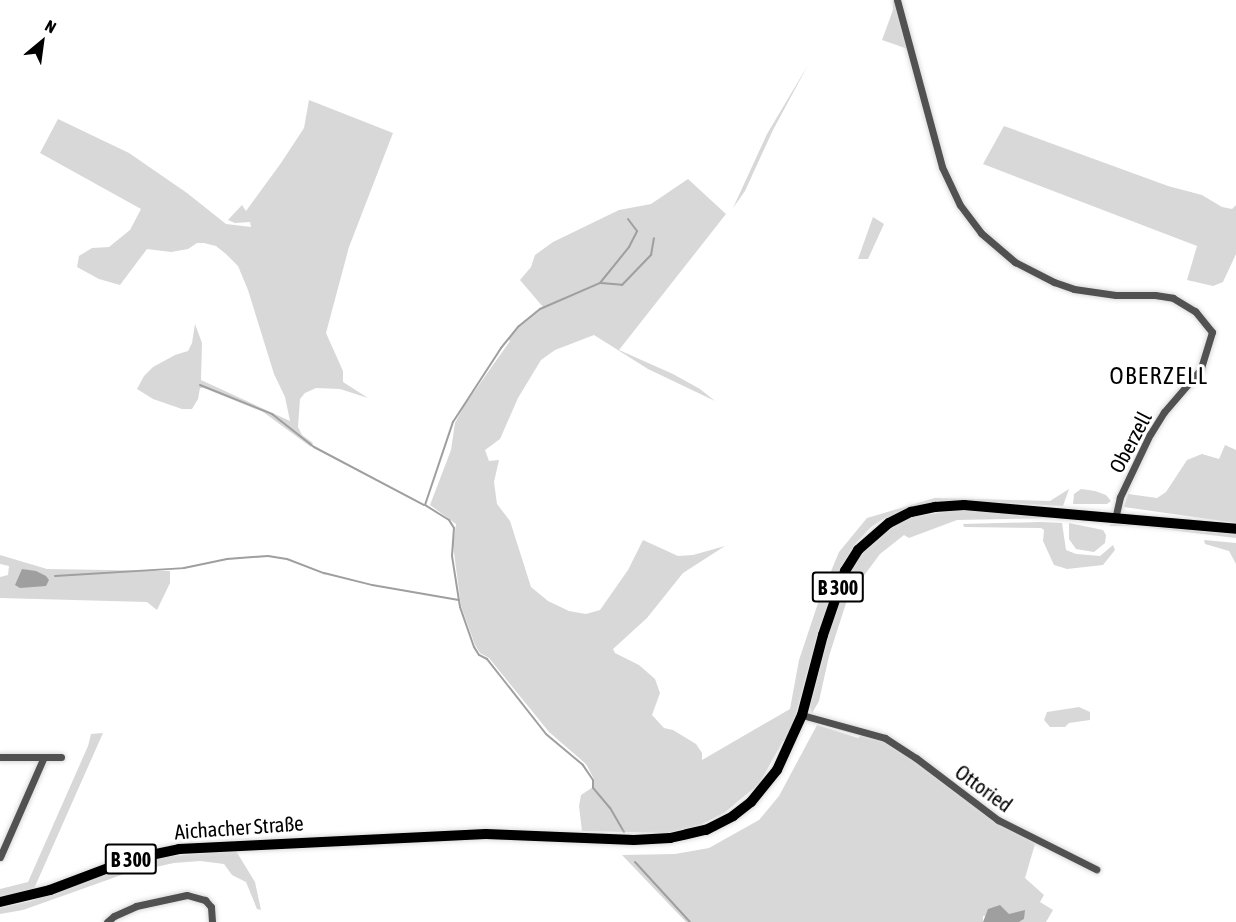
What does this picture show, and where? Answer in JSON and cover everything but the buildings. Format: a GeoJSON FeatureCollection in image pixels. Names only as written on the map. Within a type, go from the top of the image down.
{"type":"FeatureCollection","features":[{"type":"Feature","properties":{"kind":"main road","name":"B 300"},"geometry":{"type":"LineString","coordinates":[[802,715],[823,635],[845,571],[865,543],[889,523],[919,510],[964,505],[1236,529]]}},
{"type":"Feature","properties":{"kind":"main road","name":"Aichacher Straße"},"geometry":{"type":"LineString","coordinates":[[0,902],[50,890],[132,859],[179,849],[486,834],[634,840],[670,838],[706,830],[733,816],[767,786],[784,758],[802,715]]}},
{"type":"Feature","properties":{"kind":"street","name":"Oberzell"},"geometry":{"type":"LineString","coordinates":[[897,0],[942,167],[960,205],[996,248],[1030,272],[1074,289],[1116,296],[1155,295],[1173,298],[1196,311],[1212,332],[1201,369],[1164,412],[1142,450],[1120,497],[1115,518]]}},
{"type":"Feature","properties":{"kind":"street","name":"Ottoried"},"geometry":{"type":"LineString","coordinates":[[802,715],[856,729],[898,745],[998,820],[1096,869]]}},
{"type":"Feature","properties":{"kind":"street"},"geometry":{"type":"LineString","coordinates":[[0,757],[61,757]]}},
{"type":"Feature","properties":{"kind":"street"},"geometry":{"type":"LineString","coordinates":[[0,857],[44,757]]}},
{"type":"Feature","properties":{"kind":"street"},"geometry":{"type":"LineString","coordinates":[[107,922],[114,916],[136,906],[188,895],[205,900],[212,907],[212,922]]}},
{"type":"Feature","properties":{"kind":"shaded area"},"geometry":{"type":"Polygon","coordinates":[[[893,0],[896,0],[908,49],[882,40],[893,10],[893,0]]]}},
{"type":"Feature","properties":{"kind":"shaded area"},"geometry":{"type":"Polygon","coordinates":[[[808,65],[773,130],[745,191],[733,208],[767,134],[808,65]]]}},
{"type":"Feature","properties":{"kind":"shaded area"},"geometry":{"type":"Polygon","coordinates":[[[309,100],[393,133],[349,247],[326,333],[343,371],[343,382],[368,398],[340,389],[316,388],[305,393],[300,399],[298,427],[302,435],[313,443],[311,447],[263,412],[204,388],[200,388],[198,399],[192,409],[182,409],[153,399],[137,389],[144,376],[153,367],[188,351],[192,343],[195,324],[202,343],[201,380],[290,421],[285,397],[274,374],[248,290],[238,266],[216,246],[197,243],[188,249],[171,252],[147,249],[120,285],[99,279],[77,267],[79,256],[92,248],[109,247],[130,230],[141,209],[40,153],[58,119],[129,153],[187,193],[226,224],[251,227],[250,222],[235,223],[228,220],[242,205],[246,211],[281,163],[304,128],[309,100]]]}},
{"type":"Feature","properties":{"kind":"shaded area"},"geometry":{"type":"Polygon","coordinates":[[[1004,126],[1168,186],[1202,195],[1222,207],[1232,209],[1236,205],[1236,254],[1223,282],[1213,286],[1187,280],[1197,246],[983,164],[1004,126]]]}},
{"type":"Feature","properties":{"kind":"shaded area"},"geometry":{"type":"Polygon","coordinates":[[[688,179],[726,214],[619,350],[673,374],[700,389],[715,401],[648,369],[594,335],[555,350],[541,360],[518,398],[500,439],[485,450],[489,461],[499,460],[494,482],[497,504],[510,521],[531,587],[548,601],[569,611],[586,614],[600,610],[628,570],[643,540],[678,556],[693,555],[725,546],[683,573],[647,618],[613,649],[615,653],[639,665],[655,679],[660,693],[652,715],[664,728],[673,730],[696,744],[702,753],[702,760],[790,709],[799,660],[819,600],[839,552],[867,518],[935,498],[1050,501],[1069,489],[1063,506],[965,501],[911,509],[883,519],[871,527],[855,544],[842,565],[818,632],[789,739],[783,741],[759,784],[724,813],[700,825],[667,833],[582,831],[579,806],[581,795],[593,787],[594,779],[586,764],[549,732],[489,658],[480,653],[475,645],[461,606],[453,545],[456,524],[430,505],[451,450],[455,423],[464,406],[510,341],[508,339],[519,326],[543,307],[520,280],[531,267],[535,255],[553,242],[619,210],[651,204],[688,179]]]}},
{"type":"Feature","properties":{"kind":"shaded area"},"geometry":{"type":"Polygon","coordinates":[[[873,217],[884,224],[868,259],[858,259],[873,217]]]}},
{"type":"Feature","properties":{"kind":"shaded area"},"geometry":{"type":"Polygon","coordinates":[[[1225,445],[1236,450],[1236,523],[1124,507],[1128,494],[1157,498],[1166,492],[1187,460],[1202,454],[1219,459],[1225,445]]]}},
{"type":"Feature","properties":{"kind":"shaded area"},"geometry":{"type":"Polygon","coordinates":[[[1081,489],[1106,495],[1111,501],[1107,504],[1073,504],[1074,494],[1081,489]]]}},
{"type":"Feature","properties":{"kind":"shaded area"},"geometry":{"type":"Polygon","coordinates":[[[965,509],[1058,518],[957,520],[909,538],[904,535],[880,554],[848,597],[829,656],[819,701],[812,713],[810,707],[839,595],[851,569],[862,553],[892,526],[912,517],[965,509]]]}},
{"type":"Feature","properties":{"kind":"shaded area"},"geometry":{"type":"Polygon","coordinates":[[[1062,523],[1066,550],[1076,554],[1100,556],[1113,545],[1115,550],[1103,565],[1067,569],[1054,565],[1043,541],[1044,530],[1041,528],[964,527],[963,524],[1062,523]]]}},
{"type":"Feature","properties":{"kind":"shaded area"},"geometry":{"type":"Polygon","coordinates":[[[1069,523],[1103,530],[1106,535],[1105,543],[1094,552],[1076,549],[1069,539],[1069,523]]]}},
{"type":"Feature","properties":{"kind":"shaded area"},"geometry":{"type":"Polygon","coordinates":[[[1112,524],[1137,526],[1109,526],[1112,524]]]}},
{"type":"Feature","properties":{"kind":"shaded area"},"geometry":{"type":"Polygon","coordinates":[[[1140,526],[1236,534],[1236,538],[1140,526]]]}},
{"type":"Feature","properties":{"kind":"shaded area"},"geometry":{"type":"Polygon","coordinates":[[[1204,540],[1236,543],[1236,564],[1229,551],[1205,544],[1204,540]]]}},
{"type":"Feature","properties":{"kind":"shaded area"},"geometry":{"type":"Polygon","coordinates":[[[0,555],[47,569],[170,571],[170,583],[157,610],[147,602],[0,598],[0,577],[8,575],[9,566],[0,564],[0,555]]]}},
{"type":"Feature","properties":{"kind":"shaded area"},"geometry":{"type":"Polygon","coordinates":[[[22,569],[36,571],[46,576],[49,580],[46,586],[20,588],[15,585],[22,569]]]}},
{"type":"Feature","properties":{"kind":"shaded area"},"geometry":{"type":"Polygon","coordinates":[[[1079,707],[1090,712],[1090,720],[1069,723],[1065,727],[1050,727],[1044,720],[1047,712],[1079,707]]]}},
{"type":"Feature","properties":{"kind":"shaded area"},"geometry":{"type":"Polygon","coordinates":[[[817,725],[858,738],[862,735],[883,739],[902,750],[976,807],[1035,844],[1025,878],[1044,895],[1040,902],[1053,910],[1046,922],[1019,922],[1024,919],[1009,914],[983,916],[983,922],[686,922],[622,855],[675,854],[709,848],[759,820],[779,796],[817,725]]]}},
{"type":"Feature","properties":{"kind":"shaded area"},"geometry":{"type":"Polygon","coordinates":[[[103,733],[33,891],[0,896],[0,889],[28,882],[88,746],[91,734],[103,733]]]}},
{"type":"Feature","properties":{"kind":"shaded area"},"geometry":{"type":"Polygon","coordinates":[[[236,851],[255,882],[261,910],[257,909],[246,882],[232,875],[224,864],[200,861],[174,863],[124,874],[23,910],[0,914],[0,908],[32,901],[130,865],[161,857],[236,851]]]}},
{"type":"Feature","properties":{"kind":"shaded area"},"geometry":{"type":"Polygon","coordinates":[[[1000,905],[1009,914],[1025,910],[1024,919],[1019,922],[983,922],[988,909],[1000,905]]]}},
{"type":"Feature","properties":{"kind":"waterway"},"geometry":{"type":"LineString","coordinates":[[624,832],[610,808],[593,788],[593,780],[583,765],[546,734],[487,659],[479,655],[474,647],[460,607],[452,556],[454,528],[449,520],[425,505],[453,422],[501,348],[519,326],[540,309],[600,283],[629,247],[637,231],[628,219]]}},
{"type":"Feature","properties":{"kind":"waterway"},"geometry":{"type":"LineString","coordinates":[[601,283],[622,285],[651,255],[654,238]]}},
{"type":"Feature","properties":{"kind":"waterway"},"geometry":{"type":"LineString","coordinates":[[200,385],[272,414],[314,447],[424,505]]}},
{"type":"Feature","properties":{"kind":"waterway"},"geometry":{"type":"LineString","coordinates":[[55,576],[184,568],[227,559],[268,556],[287,559],[324,573],[372,585],[459,600]]}},
{"type":"Feature","properties":{"kind":"waterway"},"geometry":{"type":"LineString","coordinates":[[635,862],[690,922]]}},
{"type":"Feature","properties":{"kind":"district","name":"OBERZELL"},"geometry":{"type":"Point","coordinates":[1159,376]}}]}
